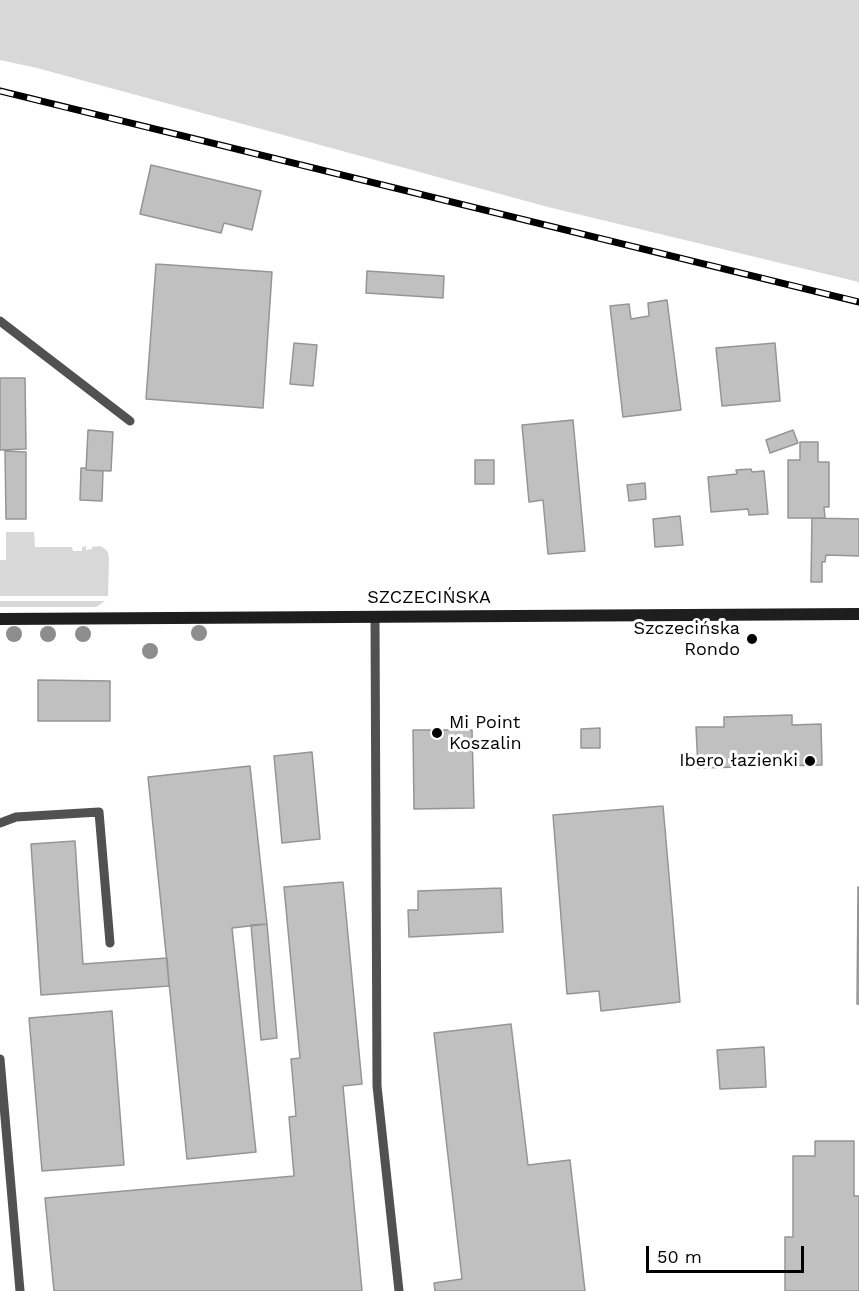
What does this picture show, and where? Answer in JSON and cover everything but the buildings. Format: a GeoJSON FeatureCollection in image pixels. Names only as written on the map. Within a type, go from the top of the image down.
{"type":"FeatureCollection","features":[{"type":"Feature","properties":{"kind":"street","name":"SZCZECIŃSKA"},"geometry":{"type":"LineString","coordinates":[[0,619],[859,614]]}},
{"type":"Feature","properties":{"kind":"lane"},"geometry":{"type":"LineString","coordinates":[[0,321],[130,421]]}},
{"type":"Feature","properties":{"kind":"lane"},"geometry":{"type":"LineString","coordinates":[[375,616],[377,1086],[399,1291]]}},
{"type":"Feature","properties":{"kind":"lane"},"geometry":{"type":"LineString","coordinates":[[0,823],[16,817],[99,812],[111,943]]}},
{"type":"Feature","properties":{"kind":"lane"},"geometry":{"type":"LineString","coordinates":[[0,1059],[20,1291]]}},
{"type":"Feature","properties":{"kind":"shaded area"},"geometry":{"type":"Polygon","coordinates":[[[0,0],[859,0],[859,282],[548,207],[37,68],[0,60],[0,0]]]}},
{"type":"Feature","properties":{"kind":"shaded area"},"geometry":{"type":"Polygon","coordinates":[[[6,532],[34,532],[35,547],[72,547],[73,551],[82,551],[82,547],[86,546],[86,550],[100,546],[105,549],[109,560],[108,596],[0,596],[0,560],[6,560],[6,532]]]}},
{"type":"Feature","properties":{"kind":"shaded area"},"geometry":{"type":"Polygon","coordinates":[[[0,601],[105,601],[96,607],[0,607],[0,601]]]}},
{"type":"Feature","properties":{"kind":"railway"},"geometry":{"type":"LineString","coordinates":[[0,91],[859,302]]}},
{"type":"Feature","properties":{"kind":"place","name":"Szczecińska Rondo"},"geometry":{"type":"Point","coordinates":[752,639]}},
{"type":"Feature","properties":{"kind":"place","name":"Mi Point Koszalin"},"geometry":{"type":"Point","coordinates":[437,733]}},
{"type":"Feature","properties":{"kind":"place","name":"Ibero łazienki"},"geometry":{"type":"Point","coordinates":[810,761]}}]}
